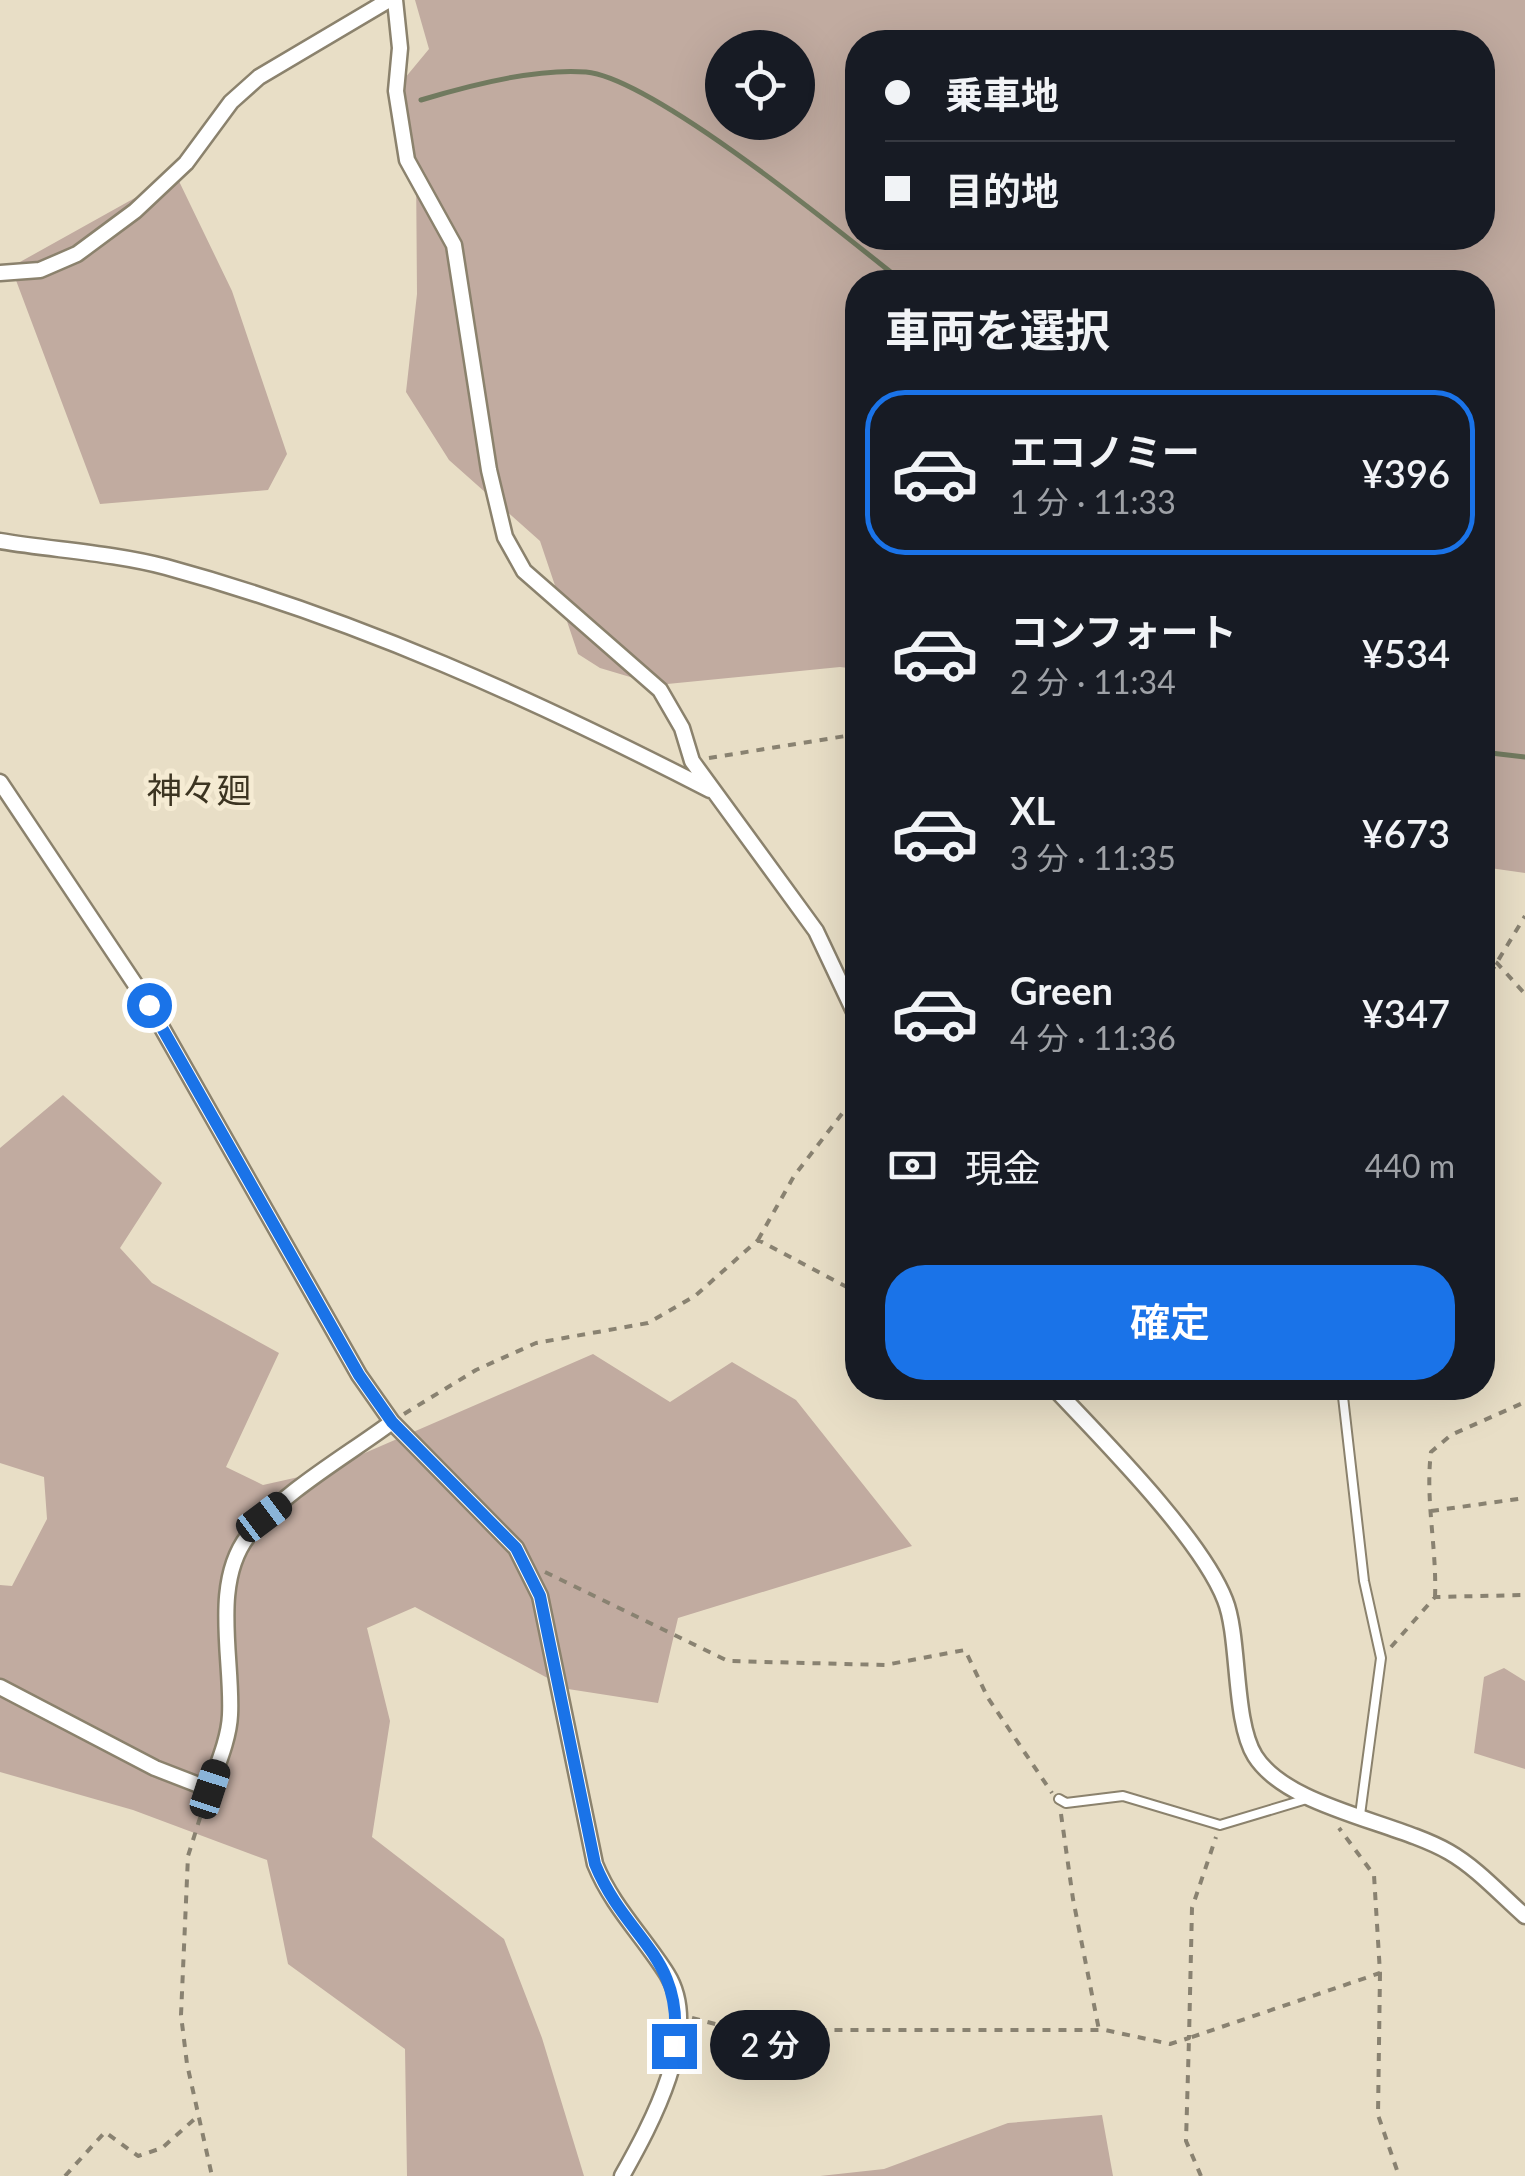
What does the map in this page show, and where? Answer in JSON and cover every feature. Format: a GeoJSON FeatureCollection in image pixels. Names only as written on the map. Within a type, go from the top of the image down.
{"type":"FeatureCollection","features":[{"type":"Feature","properties":{"kind":"street"},"geometry":{"type":"LineString","coordinates":[[0,273],[40,270],[77,254],[136,211],[186,163],[232,102],[259,77],[392,0],[400,48],[396,91],[407,160],[454,245],[489,470],[504,537],[524,571],[660,690],[682,728],[692,761],[816,931],[845,992]]}},
{"type":"Feature","properties":{"kind":"street"},"geometry":{"type":"LineString","coordinates":[[0,541],[164,566],[385,640],[568,716],[715,792]]}},
{"type":"Feature","properties":{"kind":"street"},"geometry":{"type":"LineString","coordinates":[[0,782],[149,1005],[359,1375],[392,1422],[476,1504],[522,1562],[540,1596],[595,1864],[608,1894],[670,1978],[678,2014],[670,2079],[658,2114],[622,2176]]}},
{"type":"Feature","properties":{"kind":"street"},"geometry":{"type":"LineString","coordinates":[[1064,1400],[1206,1565],[1226,1602],[1234,1667],[1254,1754],[1283,1786],[1406,1830],[1453,1854],[1525,1916]]}},
{"type":"Feature","properties":{"kind":"street"},"geometry":{"type":"LineString","coordinates":[[0,1686],[155,1768],[210,1789],[231,1718],[227,1620],[234,1569],[245,1539],[264,1517],[392,1422]]}},
{"type":"Feature","properties":{"kind":"lane"},"geometry":{"type":"LineString","coordinates":[[1343,1400],[1364,1582],[1381,1658],[1360,1815]]}},
{"type":"Feature","properties":{"kind":"lane"},"geometry":{"type":"LineString","coordinates":[[1060,1799],[1066,1803],[1124,1796],[1220,1825],[1312,1797]]}},
{"type":"Feature","properties":{"kind":"path"},"geometry":{"type":"LineString","coordinates":[[692,761],[845,736]]}},
{"type":"Feature","properties":{"kind":"path"},"geometry":{"type":"LineString","coordinates":[[1495,968],[1525,916]]}},
{"type":"Feature","properties":{"kind":"path"},"geometry":{"type":"LineString","coordinates":[[1495,961],[1525,994]]}},
{"type":"Feature","properties":{"kind":"path"},"geometry":{"type":"LineString","coordinates":[[392,1422],[476,1370],[536,1343],[648,1323],[695,1296],[758,1240],[794,1176],[845,1110]]}},
{"type":"Feature","properties":{"kind":"path"},"geometry":{"type":"LineString","coordinates":[[758,1240],[845,1285]]}},
{"type":"Feature","properties":{"kind":"path"},"geometry":{"type":"LineString","coordinates":[[1381,1658],[1435,1597],[1437,1551],[1427,1482],[1431,1452],[1452,1435],[1525,1402]]}},
{"type":"Feature","properties":{"kind":"path"},"geometry":{"type":"LineString","coordinates":[[1431,1511],[1525,1498]]}},
{"type":"Feature","properties":{"kind":"path"},"geometry":{"type":"LineString","coordinates":[[522,1562],[728,1661],[884,1665],[965,1650],[988,1698],[1048,1790],[1060,1799],[1072,1899],[1099,2030]]}},
{"type":"Feature","properties":{"kind":"path"},"geometry":{"type":"LineString","coordinates":[[1435,1597],[1525,1596]]}},
{"type":"Feature","properties":{"kind":"path"},"geometry":{"type":"LineString","coordinates":[[210,1789],[188,1856],[181,1966],[187,2064],[212,2176]]}},
{"type":"Feature","properties":{"kind":"path"},"geometry":{"type":"LineString","coordinates":[[1325,1819],[1340,1828],[1374,1874],[1380,1973],[1378,2115],[1398,2176]]}},
{"type":"Feature","properties":{"kind":"path"},"geometry":{"type":"LineString","coordinates":[[1201,2176],[1186,2141],[1192,1908],[1220,1825]]}},
{"type":"Feature","properties":{"kind":"path"},"geometry":{"type":"LineString","coordinates":[[678,2014],[738,2030],[1099,2030],[1170,2044],[1380,1973]]}},
{"type":"Feature","properties":{"kind":"path"},"geometry":{"type":"LineString","coordinates":[[65,2176],[105,2132],[138,2156],[162,2148],[198,2116]]}},
{"type":"Feature","properties":{"kind":"shaded area"},"geometry":{"type":"Polygon","coordinates":[[[415,0],[1525,0],[1525,873],[1495,869],[1495,270],[845,270],[845,668],[657,685],[600,668],[578,654],[540,541],[449,460],[406,392],[417,294],[416,165],[400,84],[429,49],[415,0]]]}},
{"type":"Feature","properties":{"kind":"shaded area"},"geometry":{"type":"Polygon","coordinates":[[[176,175],[232,291],[287,454],[268,490],[100,504],[11,267],[176,175]]]}},
{"type":"Feature","properties":{"kind":"shaded area"},"geometry":{"type":"Polygon","coordinates":[[[63,1095],[162,1183],[120,1248],[152,1283],[279,1353],[226,1467],[263,1485],[321,1472],[593,1354],[670,1402],[732,1362],[796,1400],[912,1546],[678,1618],[658,1703],[568,1689],[415,1607],[367,1628],[390,1721],[372,1837],[504,1939],[542,2038],[584,2176],[407,2176],[405,2049],[288,1964],[267,1860],[133,1810],[0,1772],[0,1585],[12,1586],[47,1519],[44,1477],[0,1463],[0,1148],[63,1095]]]}},
{"type":"Feature","properties":{"kind":"shaded area"},"geometry":{"type":"Polygon","coordinates":[[[1504,1668],[1525,1681],[1525,1769],[1474,1753],[1484,1677],[1504,1668]]]}},
{"type":"Feature","properties":{"kind":"shaded area"},"geometry":{"type":"Polygon","coordinates":[[[1102,2115],[1113,2176],[820,2176],[884,2169],[1008,2123],[1102,2115]]]}},
{"type":"Feature","properties":{"kind":"waterway"},"geometry":{"type":"LineString","coordinates":[[421,100],[525,75],[586,72],[616,81],[700,129],[845,236]]}},
{"type":"Feature","properties":{"kind":"waterway"},"geometry":{"type":"LineString","coordinates":[[863,250],[888,270]]}},
{"type":"Feature","properties":{"kind":"waterway"},"geometry":{"type":"LineString","coordinates":[[1495,754],[1525,757]]}},
{"type":"Feature","properties":{"kind":"district","name":"神々廻"},"geometry":{"type":"Point","coordinates":[199,789]}},
{"type":"Feature","properties":{"kind":"route"},"geometry":{"type":"LineString","coordinates":[[149,1005],[359,1375],[392,1422],[516,1548],[540,1596],[595,1864],[608,1894],[670,1978],[678,2014],[674,2046]]}}]}
